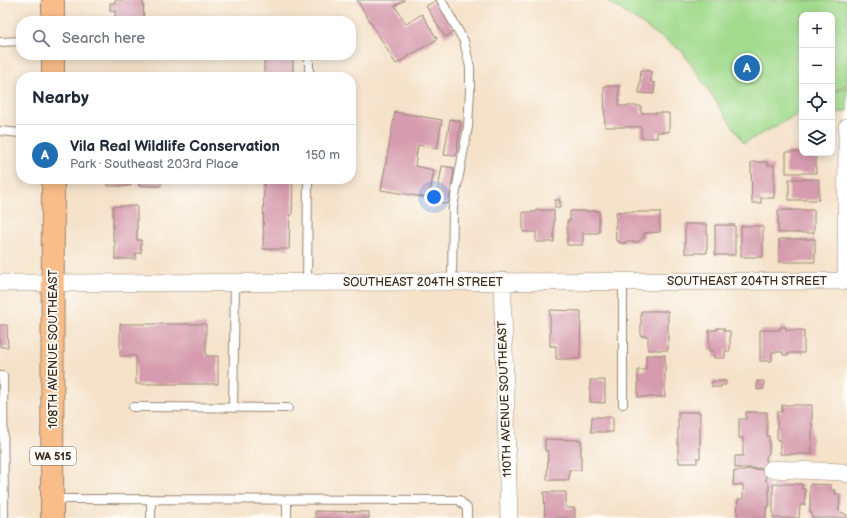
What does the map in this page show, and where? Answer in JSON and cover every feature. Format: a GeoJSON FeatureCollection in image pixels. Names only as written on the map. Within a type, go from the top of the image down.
{"type":"FeatureCollection","features":[{"type":"Feature","properties":{"kind":"main road"},"geometry":{"type":"LineString","coordinates":[[53,0],[53,16]]}},
{"type":"Feature","properties":{"kind":"main road"},"geometry":{"type":"LineString","coordinates":[[53,60],[53,72]]}},
{"type":"Feature","properties":{"kind":"main road","name":"108TH AVENUE SOUTHEAST"},"geometry":{"type":"LineString","coordinates":[[52,508],[53,184]]}},
{"type":"Feature","properties":{"kind":"street"},"geometry":{"type":"LineString","coordinates":[[835,127],[847,127],[846,281]]}},
{"type":"Feature","properties":{"kind":"street","name":"110TH AVENUE SOUTHEAST"},"geometry":{"type":"LineString","coordinates":[[502,281],[509,518]]}},
{"type":"Feature","properties":{"kind":"street","name":"SOUTHEAST 204TH STREET"},"geometry":{"type":"LineString","coordinates":[[0,283],[846,281]]}},
{"type":"Feature","properties":{"kind":"street"},"geometry":{"type":"LineString","coordinates":[[771,469],[844,472],[847,474]]}},
{"type":"Feature","properties":{"kind":"lane"},"geometry":{"type":"LineString","coordinates":[[441,0],[464,41],[470,67],[468,127],[453,207],[452,282]]}},
{"type":"Feature","properties":{"kind":"lane"},"geometry":{"type":"LineString","coordinates":[[0,42],[16,41]]}},
{"type":"Feature","properties":{"kind":"lane"},"geometry":{"type":"LineString","coordinates":[[309,60],[309,72]]}},
{"type":"Feature","properties":{"kind":"lane"},"geometry":{"type":"LineString","coordinates":[[0,132],[16,133]]}},
{"type":"Feature","properties":{"kind":"lane"},"geometry":{"type":"LineString","coordinates":[[307,282],[308,184]]}},
{"type":"Feature","properties":{"kind":"lane"},"geometry":{"type":"LineString","coordinates":[[623,281],[623,404]]}},
{"type":"Feature","properties":{"kind":"lane"},"geometry":{"type":"LineString","coordinates":[[233,408],[235,283]]}},
{"type":"Feature","properties":{"kind":"lane"},"geometry":{"type":"LineString","coordinates":[[0,376],[3,376],[4,518]]}},
{"type":"Feature","properties":{"kind":"lane"},"geometry":{"type":"LineString","coordinates":[[133,407],[288,408]]}},
{"type":"Feature","properties":{"kind":"lane"},"geometry":{"type":"LineString","coordinates":[[52,508],[151,499],[459,500],[467,508],[467,518]]}},
{"type":"Feature","properties":{"kind":"lane"},"geometry":{"type":"LineString","coordinates":[[151,499],[151,518]]}},
{"type":"Feature","properties":{"kind":"lane"},"geometry":{"type":"LineString","coordinates":[[287,500],[287,518]]}},
{"type":"Feature","properties":{"kind":"green space"},"geometry":{"type":"Polygon","coordinates":[[[606,0],[847,0],[847,84],[835,91],[835,12],[799,12],[799,114],[744,143],[682,51],[606,0]]]}},
{"type":"Feature","properties":{"kind":"green space"},"geometry":{"type":"Polygon","coordinates":[[[847,86],[847,112],[835,112],[835,93],[847,86]]]}},
{"type":"Feature","properties":{"kind":"building"},"geometry":{"type":"Polygon","coordinates":[[[115,0],[143,0],[144,16],[115,16],[115,11],[110,11],[110,3],[115,3],[115,0]]]}},
{"type":"Feature","properties":{"kind":"building"},"geometry":{"type":"Polygon","coordinates":[[[357,0],[405,0],[395,6],[406,24],[422,14],[437,39],[396,64],[357,0]]]}},
{"type":"Feature","properties":{"kind":"building"},"geometry":{"type":"Polygon","coordinates":[[[437,0],[455,31],[445,37],[426,6],[437,0]]]}},
{"type":"Feature","properties":{"kind":"building"},"geometry":{"type":"Polygon","coordinates":[[[264,60],[293,60],[293,72],[264,72],[264,60]]]}},
{"type":"Feature","properties":{"kind":"building"},"geometry":{"type":"Polygon","coordinates":[[[641,70],[651,71],[651,82],[655,83],[654,94],[639,93],[641,70]]]}},
{"type":"Feature","properties":{"kind":"building"},"geometry":{"type":"Polygon","coordinates":[[[604,86],[619,86],[619,106],[641,106],[641,113],[669,113],[669,132],[657,132],[657,138],[641,138],[641,127],[605,127],[604,86]]]}},
{"type":"Feature","properties":{"kind":"building"},"geometry":{"type":"Polygon","coordinates":[[[395,112],[442,120],[437,149],[418,145],[415,166],[434,170],[429,198],[381,190],[395,112]]]}},
{"type":"Feature","properties":{"kind":"building"},"geometry":{"type":"Polygon","coordinates":[[[450,119],[461,121],[456,156],[444,155],[450,119]]]}},
{"type":"Feature","properties":{"kind":"building"},"geometry":{"type":"Polygon","coordinates":[[[786,152],[799,152],[799,156],[816,156],[816,173],[786,173],[786,152]]]}},
{"type":"Feature","properties":{"kind":"building"},"geometry":{"type":"Polygon","coordinates":[[[751,162],[767,162],[767,165],[774,165],[774,198],[761,198],[761,203],[752,203],[751,162]]]}},
{"type":"Feature","properties":{"kind":"building"},"geometry":{"type":"Polygon","coordinates":[[[442,166],[454,168],[449,204],[436,202],[442,166]]]}},
{"type":"Feature","properties":{"kind":"building"},"geometry":{"type":"Polygon","coordinates":[[[789,179],[819,179],[819,200],[789,200],[789,179]]]}},
{"type":"Feature","properties":{"kind":"building"},"geometry":{"type":"Polygon","coordinates":[[[108,184],[131,184],[131,186],[108,186],[108,184]]]}},
{"type":"Feature","properties":{"kind":"building"},"geometry":{"type":"Polygon","coordinates":[[[139,184],[161,184],[161,186],[139,186],[139,184]]]}},
{"type":"Feature","properties":{"kind":"building"},"geometry":{"type":"Polygon","coordinates":[[[264,184],[293,184],[289,249],[263,249],[264,184]]]}},
{"type":"Feature","properties":{"kind":"building"},"geometry":{"type":"Polygon","coordinates":[[[555,200],[560,200],[560,208],[555,208],[555,200]]]}},
{"type":"Feature","properties":{"kind":"building"},"geometry":{"type":"Polygon","coordinates":[[[113,206],[137,206],[137,240],[141,240],[141,253],[136,253],[136,259],[115,259],[115,241],[113,241],[113,206]]]}},
{"type":"Feature","properties":{"kind":"building"},"geometry":{"type":"Polygon","coordinates":[[[536,210],[554,210],[554,242],[536,242],[536,232],[523,232],[523,212],[536,212],[536,210]]]}},
{"type":"Feature","properties":{"kind":"building"},"geometry":{"type":"Polygon","coordinates":[[[778,210],[814,210],[814,233],[778,233],[778,210]]]}},
{"type":"Feature","properties":{"kind":"building"},"geometry":{"type":"Polygon","coordinates":[[[570,211],[599,211],[599,233],[583,233],[583,245],[567,245],[567,221],[570,221],[570,211]]]}},
{"type":"Feature","properties":{"kind":"building"},"geometry":{"type":"Polygon","coordinates":[[[616,212],[660,212],[660,232],[644,233],[644,237],[638,242],[626,241],[626,243],[619,243],[619,241],[616,241],[616,212]]]}},
{"type":"Feature","properties":{"kind":"building"},"geometry":{"type":"Polygon","coordinates":[[[685,224],[707,224],[707,253],[685,253],[685,224]]]}},
{"type":"Feature","properties":{"kind":"building"},"geometry":{"type":"Polygon","coordinates":[[[715,225],[735,225],[735,255],[715,255],[715,225]]]}},
{"type":"Feature","properties":{"kind":"building"},"geometry":{"type":"Polygon","coordinates":[[[741,226],[763,226],[763,257],[741,257],[741,226]]]}},
{"type":"Feature","properties":{"kind":"building"},"geometry":{"type":"Polygon","coordinates":[[[779,239],[815,239],[815,262],[779,262],[779,239]]]}},
{"type":"Feature","properties":{"kind":"building"},"geometry":{"type":"Polygon","coordinates":[[[550,310],[581,311],[580,359],[556,359],[556,346],[550,346],[550,310]]]}},
{"type":"Feature","properties":{"kind":"building"},"geometry":{"type":"Polygon","coordinates":[[[641,311],[668,311],[668,350],[648,350],[648,336],[641,336],[641,311]]]}},
{"type":"Feature","properties":{"kind":"building"},"geometry":{"type":"Polygon","coordinates":[[[120,324],[206,324],[206,356],[218,356],[218,384],[136,384],[136,356],[120,356],[120,324]]]}},
{"type":"Feature","properties":{"kind":"building"},"geometry":{"type":"Polygon","coordinates":[[[0,325],[7,325],[8,347],[0,347],[0,325]]]}},
{"type":"Feature","properties":{"kind":"building"},"geometry":{"type":"Polygon","coordinates":[[[780,327],[786,327],[786,330],[804,330],[804,353],[789,353],[789,355],[783,355],[783,352],[772,352],[772,361],[760,361],[760,330],[780,330],[780,327]]]}},
{"type":"Feature","properties":{"kind":"building"},"geometry":{"type":"Polygon","coordinates":[[[717,328],[724,328],[724,331],[730,331],[730,351],[725,351],[725,358],[714,358],[714,351],[709,351],[709,330],[717,330],[717,328]]]}},
{"type":"Feature","properties":{"kind":"building"},"geometry":{"type":"Polygon","coordinates":[[[646,355],[665,355],[665,397],[638,397],[638,370],[646,370],[646,355]]]}},
{"type":"Feature","properties":{"kind":"building"},"geometry":{"type":"Polygon","coordinates":[[[590,380],[605,380],[605,403],[590,402],[590,380]]]}},
{"type":"Feature","properties":{"kind":"building"},"geometry":{"type":"Polygon","coordinates":[[[712,381],[726,381],[726,385],[721,385],[721,387],[712,387],[712,381]]]}},
{"type":"Feature","properties":{"kind":"building"},"geometry":{"type":"Polygon","coordinates":[[[757,381],[764,381],[764,389],[757,390],[757,381]]]}},
{"type":"Feature","properties":{"kind":"building"},"geometry":{"type":"Polygon","coordinates":[[[782,405],[812,405],[812,454],[780,454],[780,440],[777,440],[777,412],[782,412],[782,405]]]}},
{"type":"Feature","properties":{"kind":"building"},"geometry":{"type":"Polygon","coordinates":[[[678,412],[700,412],[700,458],[697,458],[697,463],[679,463],[678,412]]]}},
{"type":"Feature","properties":{"kind":"building"},"geometry":{"type":"Polygon","coordinates":[[[746,412],[767,412],[769,453],[766,457],[766,468],[735,468],[735,456],[743,456],[743,438],[739,438],[739,419],[746,419],[746,412]]]}},
{"type":"Feature","properties":{"kind":"building"},"geometry":{"type":"Polygon","coordinates":[[[592,417],[613,417],[613,432],[591,432],[592,417]]]}},
{"type":"Feature","properties":{"kind":"building"},"geometry":{"type":"Polygon","coordinates":[[[545,439],[581,440],[581,470],[569,470],[569,480],[547,480],[548,451],[545,451],[545,439]]]}},
{"type":"Feature","properties":{"kind":"building"},"geometry":{"type":"Polygon","coordinates":[[[746,469],[766,470],[766,481],[769,484],[769,507],[766,507],[766,518],[737,518],[738,499],[743,499],[743,485],[733,485],[734,471],[746,471],[746,469]]]}},
{"type":"Feature","properties":{"kind":"building"},"geometry":{"type":"Polygon","coordinates":[[[773,484],[802,484],[802,489],[805,489],[805,505],[800,505],[799,518],[773,518],[773,484]]]}},
{"type":"Feature","properties":{"kind":"building"},"geometry":{"type":"Polygon","coordinates":[[[810,484],[831,485],[831,490],[835,490],[835,494],[840,494],[839,511],[847,515],[847,518],[812,518],[812,513],[810,513],[810,484]]]}},
{"type":"Feature","properties":{"kind":"building"},"geometry":{"type":"Polygon","coordinates":[[[544,492],[566,492],[566,508],[575,508],[575,518],[545,518],[544,492]]]}},
{"type":"Feature","properties":{"kind":"building"},"geometry":{"type":"Polygon","coordinates":[[[315,511],[369,512],[369,518],[315,518],[315,511]]]}},
{"type":"Feature","properties":{"kind":"place","name":"Vila Real Wildlife Conservation"},"geometry":{"type":"Point","coordinates":[747,68]}}]}
